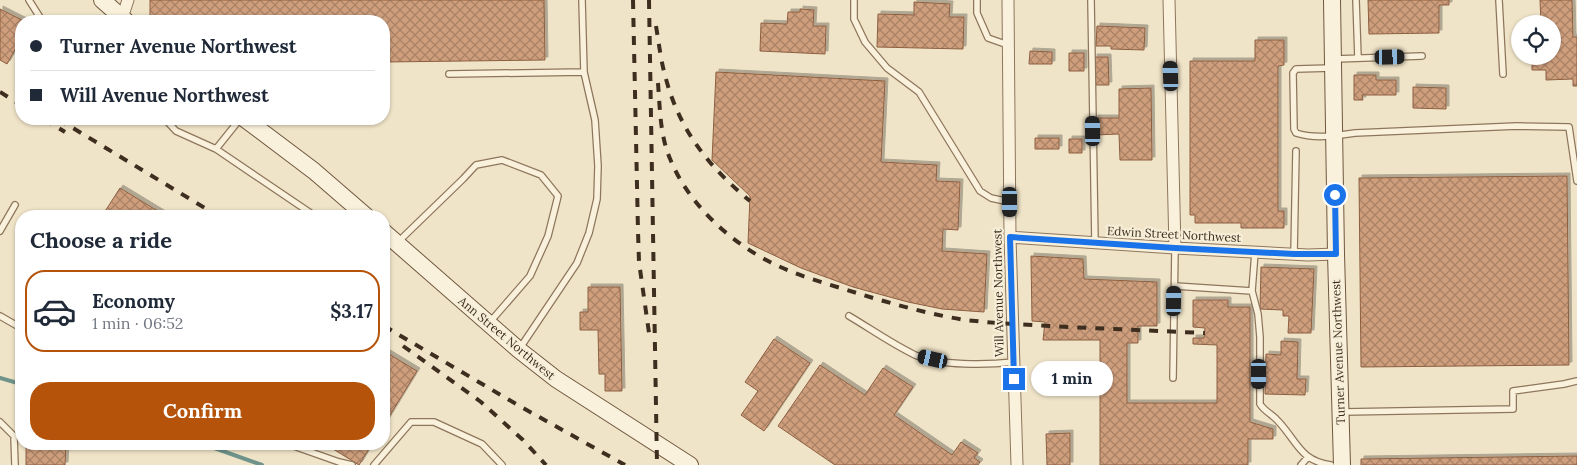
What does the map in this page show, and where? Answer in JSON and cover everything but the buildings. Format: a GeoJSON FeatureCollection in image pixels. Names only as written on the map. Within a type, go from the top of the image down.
{"type":"FeatureCollection","features":[{"type":"Feature","properties":{"kind":"main road"},"geometry":{"type":"LineString","coordinates":[[102,0],[118,15]]}},
{"type":"Feature","properties":{"kind":"main road","name":"Turner Avenue Northwest"},"geometry":{"type":"LineString","coordinates":[[1332,0],[1342,465]]}},
{"type":"Feature","properties":{"kind":"main road"},"geometry":{"type":"LineString","coordinates":[[253,125],[314,171],[359,210]]}},
{"type":"Feature","properties":{"kind":"main road","name":"Ann Street Northwest"},"geometry":{"type":"LineString","coordinates":[[390,237],[519,350],[556,378],[690,465]]}},
{"type":"Feature","properties":{"kind":"street"},"geometry":{"type":"LineString","coordinates":[[125,15],[128,0]]}},
{"type":"Feature","properties":{"kind":"street","name":"Will Avenue Northwest"},"geometry":{"type":"LineString","coordinates":[[1008,0],[1010,237],[1017,465]]}},
{"type":"Feature","properties":{"kind":"street"},"geometry":{"type":"LineString","coordinates":[[1169,0],[1175,248]]}},
{"type":"Feature","properties":{"kind":"street","name":"Edwin Street Northwest"},"geometry":{"type":"LineString","coordinates":[[1010,237],[1175,248],[1294,254],[1336,254]]}},
{"type":"Feature","properties":{"kind":"lane"},"geometry":{"type":"LineString","coordinates":[[29,0],[38,15]]}},
{"type":"Feature","properties":{"kind":"lane"},"geometry":{"type":"LineString","coordinates":[[519,350],[577,263],[591,224],[597,199],[598,166],[595,120],[584,72],[582,0]]}},
{"type":"Feature","properties":{"kind":"lane"},"geometry":{"type":"LineString","coordinates":[[854,0],[854,19],[865,42],[886,68],[919,92],[980,192],[991,198],[1010,202]]}},
{"type":"Feature","properties":{"kind":"lane"},"geometry":{"type":"LineString","coordinates":[[977,0],[977,13],[988,38],[1008,45]]}},
{"type":"Feature","properties":{"kind":"lane"},"geometry":{"type":"LineString","coordinates":[[1091,0],[1095,243]]}},
{"type":"Feature","properties":{"kind":"lane"},"geometry":{"type":"LineString","coordinates":[[1356,0],[1358,58]]}},
{"type":"Feature","properties":{"kind":"lane"},"geometry":{"type":"LineString","coordinates":[[1498,0],[1503,74]]}},
{"type":"Feature","properties":{"kind":"lane"},"geometry":{"type":"LineString","coordinates":[[1422,56],[1358,58],[1296,69],[1293,74],[1294,129],[1296,133],[1334,136],[1355,133],[1517,126],[1569,126],[1577,181]]}},
{"type":"Feature","properties":{"kind":"lane"},"geometry":{"type":"LineString","coordinates":[[449,74],[584,72]]}},
{"type":"Feature","properties":{"kind":"lane"},"geometry":{"type":"LineString","coordinates":[[170,125],[176,131],[216,149],[306,210]]}},
{"type":"Feature","properties":{"kind":"lane"},"geometry":{"type":"LineString","coordinates":[[216,149],[235,125]]}},
{"type":"Feature","properties":{"kind":"lane"},"geometry":{"type":"LineString","coordinates":[[1294,254],[1296,150]]}},
{"type":"Feature","properties":{"kind":"lane"},"geometry":{"type":"LineString","coordinates":[[397,243],[476,164],[502,160],[541,176],[558,196],[548,236],[530,276],[488,323]]}},
{"type":"Feature","properties":{"kind":"lane"},"geometry":{"type":"LineString","coordinates":[[0,231],[15,205]]}},
{"type":"Feature","properties":{"kind":"lane"},"geometry":{"type":"LineString","coordinates":[[1173,378],[1175,248]]}},
{"type":"Feature","properties":{"kind":"lane"},"geometry":{"type":"LineString","coordinates":[[1255,252],[1252,290],[1258,314],[1260,337],[1260,404],[1265,412],[1276,419],[1301,451],[1318,463],[1331,465]]}},
{"type":"Feature","properties":{"kind":"lane"},"geometry":{"type":"LineString","coordinates":[[1175,286],[1252,290]]}},
{"type":"Feature","properties":{"kind":"lane"},"geometry":{"type":"LineString","coordinates":[[0,316],[15,325]]}},
{"type":"Feature","properties":{"kind":"lane"},"geometry":{"type":"LineString","coordinates":[[849,316],[917,356],[948,363],[997,364],[1014,362]]}},
{"type":"Feature","properties":{"kind":"lane"},"geometry":{"type":"LineString","coordinates":[[1340,412],[1513,408],[1513,391],[1577,381]]}},
{"type":"Feature","properties":{"kind":"lane"},"geometry":{"type":"LineString","coordinates":[[0,422],[14,436],[15,465]]}},
{"type":"Feature","properties":{"kind":"lane"},"geometry":{"type":"LineString","coordinates":[[390,446],[411,422],[434,422],[482,444],[502,465]]}},
{"type":"Feature","properties":{"kind":"lane"},"geometry":{"type":"LineString","coordinates":[[305,450],[352,465]]}},
{"type":"Feature","properties":{"kind":"lane"},"geometry":{"type":"LineString","coordinates":[[374,465],[387,450]]}},
{"type":"Feature","properties":{"kind":"lane"},"geometry":{"type":"LineString","coordinates":[[1301,465],[1308,457]]}},
{"type":"Feature","properties":{"kind":"waterway"},"geometry":{"type":"LineString","coordinates":[[0,378],[15,382]]}},
{"type":"Feature","properties":{"kind":"waterway"},"geometry":{"type":"LineString","coordinates":[[220,450],[262,465]]}},
{"type":"Feature","properties":{"kind":"railway"},"geometry":{"type":"LineString","coordinates":[[633,0],[639,262],[649,333]]}},
{"type":"Feature","properties":{"kind":"railway"},"geometry":{"type":"LineString","coordinates":[[649,0],[657,465]]}},
{"type":"Feature","properties":{"kind":"railway"},"geometry":{"type":"LineString","coordinates":[[656,26],[661,60],[679,115],[698,147],[709,161],[750,201]]}},
{"type":"Feature","properties":{"kind":"railway"},"geometry":{"type":"LineString","coordinates":[[658,83],[661,123],[667,152],[688,192],[725,232],[770,262],[792,272],[889,302],[927,313],[966,320],[1030,325],[1205,333]]}},
{"type":"Feature","properties":{"kind":"railway"},"geometry":{"type":"LineString","coordinates":[[0,92],[15,101]]}},
{"type":"Feature","properties":{"kind":"railway"},"geometry":{"type":"LineString","coordinates":[[54,125],[65,132]]}},
{"type":"Feature","properties":{"kind":"railway"},"geometry":{"type":"LineString","coordinates":[[68,125],[208,210]]}},
{"type":"Feature","properties":{"kind":"railway"},"geometry":{"type":"LineString","coordinates":[[390,330],[516,404],[625,465]]}},
{"type":"Feature","properties":{"kind":"railway"},"geometry":{"type":"LineString","coordinates":[[403,346],[481,402],[523,440],[546,465]]}},
{"type":"Feature","properties":{"kind":"route"},"geometry":{"type":"LineString","coordinates":[[1014,379],[1010,237],[1308,255],[1336,254],[1335,195]]}}]}
